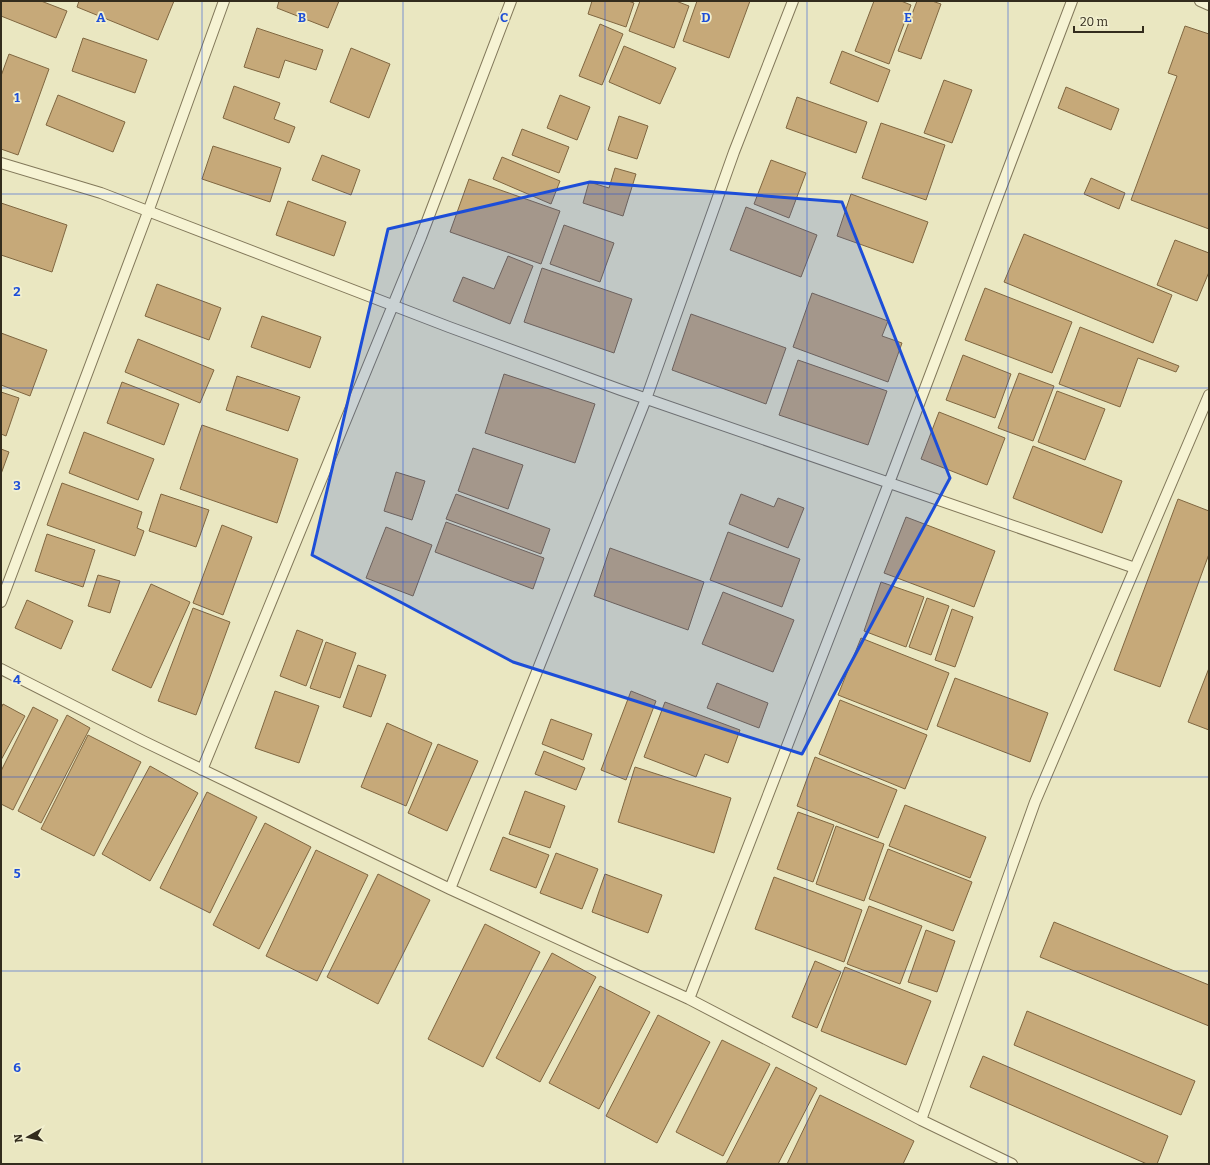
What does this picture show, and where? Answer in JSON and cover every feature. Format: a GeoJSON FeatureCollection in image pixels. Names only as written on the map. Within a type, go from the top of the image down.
{"type":"FeatureCollection","features":[{"type":"Feature","properties":{"kind":"lane"},"geometry":{"type":"LineString","coordinates":[[1,602],[148,212],[224,1]]}},
{"type":"Feature","properties":{"kind":"lane"},"geometry":{"type":"LineString","coordinates":[[202,770],[421,237],[511,1]]}},
{"type":"Feature","properties":{"kind":"lane"},"geometry":{"type":"LineString","coordinates":[[450,889],[646,399],[734,152],[793,1]]}},
{"type":"Feature","properties":{"kind":"lane"},"geometry":{"type":"LineString","coordinates":[[689,999],[1072,1]]}},
{"type":"Feature","properties":{"kind":"lane"},"geometry":{"type":"LineString","coordinates":[[1200,1],[1209,5]]}},
{"type":"Feature","properties":{"kind":"lane"},"geometry":{"type":"LineString","coordinates":[[1,163],[101,193],[393,306],[646,399],[1135,568]]}},
{"type":"Feature","properties":{"kind":"lane"},"geometry":{"type":"LineString","coordinates":[[922,1120],[1035,802],[1209,395]]}},
{"type":"Feature","properties":{"kind":"lane"},"geometry":{"type":"LineString","coordinates":[[1,669],[202,770],[450,889],[689,999],[922,1120],[1012,1164]]}},
{"type":"Feature","properties":{"kind":"highlighted area"},"geometry":{"type":"Polygon","coordinates":[[[590,182],[842,202],[950,478],[802,754],[513,662],[312,555],[388,229],[590,182]]]}},
{"type":"Feature","properties":{"kind":"building"},"geometry":{"type":"Polygon","coordinates":[[[1,1],[41,1],[67,11],[56,38],[1,16],[1,1]]]}},
{"type":"Feature","properties":{"kind":"building"},"geometry":{"type":"Polygon","coordinates":[[[79,1],[174,1],[158,40],[77,7],[79,1]]]}},
{"type":"Feature","properties":{"kind":"building"},"geometry":{"type":"Polygon","coordinates":[[[279,1],[339,1],[328,28],[277,8],[279,1]]]}},
{"type":"Feature","properties":{"kind":"building"},"geometry":{"type":"Polygon","coordinates":[[[592,1],[628,1],[634,3],[626,27],[588,14],[592,1]]]}},
{"type":"Feature","properties":{"kind":"building"},"geometry":{"type":"Polygon","coordinates":[[[640,1],[676,1],[689,6],[674,48],[629,31],[640,1]]]}},
{"type":"Feature","properties":{"kind":"building"},"geometry":{"type":"Polygon","coordinates":[[[697,1],[750,1],[729,58],[683,41],[697,1]]]}},
{"type":"Feature","properties":{"kind":"building"},"geometry":{"type":"Polygon","coordinates":[[[874,1],[901,1],[911,5],[889,64],[855,51],[874,1]]]}},
{"type":"Feature","properties":{"kind":"building"},"geometry":{"type":"Polygon","coordinates":[[[917,1],[932,1],[941,4],[921,59],[898,51],[917,1]]]}},
{"type":"Feature","properties":{"kind":"building"},"geometry":{"type":"Polygon","coordinates":[[[600,24],[623,34],[602,85],[579,76],[600,24]]]}},
{"type":"Feature","properties":{"kind":"building"},"geometry":{"type":"Polygon","coordinates":[[[1185,26],[1209,34],[1209,229],[1131,200],[1177,76],[1168,73],[1185,26]]]}},
{"type":"Feature","properties":{"kind":"building"},"geometry":{"type":"Polygon","coordinates":[[[257,28],[323,50],[316,70],[285,60],[279,78],[244,67],[257,28]]]}},
{"type":"Feature","properties":{"kind":"building"},"geometry":{"type":"Polygon","coordinates":[[[83,38],[147,60],[135,93],[72,71],[83,38]]]}},
{"type":"Feature","properties":{"kind":"building"},"geometry":{"type":"Polygon","coordinates":[[[624,46],[676,68],[660,104],[609,82],[624,46]]]}},
{"type":"Feature","properties":{"kind":"building"},"geometry":{"type":"Polygon","coordinates":[[[351,48],[390,64],[369,118],[330,102],[351,48]]]}},
{"type":"Feature","properties":{"kind":"building"},"geometry":{"type":"Polygon","coordinates":[[[842,51],[890,70],[878,102],[830,83],[842,51]]]}},
{"type":"Feature","properties":{"kind":"building"},"geometry":{"type":"Polygon","coordinates":[[[9,54],[49,69],[18,155],[1,149],[1,76],[9,54]]]}},
{"type":"Feature","properties":{"kind":"building"},"geometry":{"type":"Polygon","coordinates":[[[944,80],[972,90],[952,143],[924,133],[944,80]]]}},
{"type":"Feature","properties":{"kind":"building"},"geometry":{"type":"Polygon","coordinates":[[[234,86],[280,103],[274,119],[295,127],[289,143],[223,118],[234,86]]]}},
{"type":"Feature","properties":{"kind":"building"},"geometry":{"type":"Polygon","coordinates":[[[1066,87],[1119,109],[1111,130],[1058,108],[1066,87]]]}},
{"type":"Feature","properties":{"kind":"building"},"geometry":{"type":"Polygon","coordinates":[[[58,95],[125,122],[113,152],[46,125],[58,95]]]}},
{"type":"Feature","properties":{"kind":"building"},"geometry":{"type":"Polygon","coordinates":[[[560,95],[590,107],[577,140],[547,128],[560,95]]]}},
{"type":"Feature","properties":{"kind":"building"},"geometry":{"type":"Polygon","coordinates":[[[797,97],[867,122],[856,153],[786,128],[797,97]]]}},
{"type":"Feature","properties":{"kind":"building"},"geometry":{"type":"Polygon","coordinates":[[[619,116],[648,126],[637,159],[608,150],[619,116]]]}},
{"type":"Feature","properties":{"kind":"building"},"geometry":{"type":"Polygon","coordinates":[[[881,123],[945,145],[926,200],[862,178],[881,123]]]}},
{"type":"Feature","properties":{"kind":"building"},"geometry":{"type":"Polygon","coordinates":[[[522,129],[569,147],[559,173],[512,155],[522,129]]]}},
{"type":"Feature","properties":{"kind":"building"},"geometry":{"type":"Polygon","coordinates":[[[213,146],[281,168],[270,202],[202,179],[213,146]]]}},
{"type":"Feature","properties":{"kind":"building"},"geometry":{"type":"Polygon","coordinates":[[[322,155],[360,170],[351,195],[312,180],[322,155]]]}},
{"type":"Feature","properties":{"kind":"building"},"geometry":{"type":"Polygon","coordinates":[[[502,157],[560,181],[551,204],[493,179],[502,157]]]}},
{"type":"Feature","properties":{"kind":"building"},"geometry":{"type":"Polygon","coordinates":[[[771,160],[806,173],[789,218],[754,204],[771,160]]]}},
{"type":"Feature","properties":{"kind":"building"},"geometry":{"type":"Polygon","coordinates":[[[615,168],[636,174],[623,216],[583,203],[589,182],[609,188],[615,168]]]}},
{"type":"Feature","properties":{"kind":"building"},"geometry":{"type":"Polygon","coordinates":[[[1091,178],[1125,193],[1119,209],[1084,194],[1091,178]]]}},
{"type":"Feature","properties":{"kind":"building"},"geometry":{"type":"Polygon","coordinates":[[[469,179],[560,211],[541,264],[450,232],[469,179]]]}},
{"type":"Feature","properties":{"kind":"building"},"geometry":{"type":"Polygon","coordinates":[[[851,194],[928,222],[913,263],[837,236],[851,194]]]}},
{"type":"Feature","properties":{"kind":"building"},"geometry":{"type":"Polygon","coordinates":[[[288,201],[346,222],[334,256],[276,235],[288,201]]]}},
{"type":"Feature","properties":{"kind":"building"},"geometry":{"type":"Polygon","coordinates":[[[1,203],[67,225],[52,272],[1,255],[1,203]]]}},
{"type":"Feature","properties":{"kind":"building"},"geometry":{"type":"Polygon","coordinates":[[[746,207],[817,235],[801,277],[730,250],[746,207]]]}},
{"type":"Feature","properties":{"kind":"building"},"geometry":{"type":"Polygon","coordinates":[[[564,225],[614,243],[600,282],[550,264],[564,225]]]}},
{"type":"Feature","properties":{"kind":"building"},"geometry":{"type":"Polygon","coordinates":[[[1024,234],[1172,295],[1153,343],[1004,282],[1024,234]]]}},
{"type":"Feature","properties":{"kind":"building"},"geometry":{"type":"Polygon","coordinates":[[[1175,240],[1209,253],[1209,272],[1197,301],[1157,285],[1175,240]]]}},
{"type":"Feature","properties":{"kind":"building"},"geometry":{"type":"Polygon","coordinates":[[[508,256],[533,266],[510,324],[453,301],[463,277],[494,289],[508,256]]]}},
{"type":"Feature","properties":{"kind":"building"},"geometry":{"type":"Polygon","coordinates":[[[542,268],[632,299],[614,353],[524,322],[542,268]]]}},
{"type":"Feature","properties":{"kind":"building"},"geometry":{"type":"Polygon","coordinates":[[[157,284],[221,308],[209,340],[145,316],[157,284]]]}},
{"type":"Feature","properties":{"kind":"building"},"geometry":{"type":"Polygon","coordinates":[[[985,288],[1072,322],[1052,373],[965,340],[985,288]]]}},
{"type":"Feature","properties":{"kind":"building"},"geometry":{"type":"Polygon","coordinates":[[[812,293],[888,321],[882,336],[902,343],[888,382],[793,347],[812,293]]]}},
{"type":"Feature","properties":{"kind":"building"},"geometry":{"type":"Polygon","coordinates":[[[691,314],[786,348],[766,404],[672,370],[691,314]]]}},
{"type":"Feature","properties":{"kind":"building"},"geometry":{"type":"Polygon","coordinates":[[[262,316],[321,337],[310,368],[251,347],[262,316]]]}},
{"type":"Feature","properties":{"kind":"building"},"geometry":{"type":"Polygon","coordinates":[[[1080,327],[1179,366],[1176,372],[1138,358],[1120,407],[1059,384],[1080,327]]]}},
{"type":"Feature","properties":{"kind":"building"},"geometry":{"type":"Polygon","coordinates":[[[1,333],[47,350],[30,396],[1,385],[1,333]]]}},
{"type":"Feature","properties":{"kind":"building"},"geometry":{"type":"Polygon","coordinates":[[[138,339],[214,370],[200,403],[125,372],[138,339]]]}},
{"type":"Feature","properties":{"kind":"building"},"geometry":{"type":"Polygon","coordinates":[[[963,355],[1011,374],[995,418],[946,400],[963,355]]]}},
{"type":"Feature","properties":{"kind":"building"},"geometry":{"type":"Polygon","coordinates":[[[798,360],[887,391],[868,445],[779,415],[798,360]]]}},
{"type":"Feature","properties":{"kind":"building"},"geometry":{"type":"Polygon","coordinates":[[[1019,373],[1054,386],[1033,441],[998,428],[1019,373]]]}},
{"type":"Feature","properties":{"kind":"building"},"geometry":{"type":"Polygon","coordinates":[[[504,374],[595,404],[575,463],[485,433],[504,374]]]}},
{"type":"Feature","properties":{"kind":"building"},"geometry":{"type":"Polygon","coordinates":[[[237,376],[300,397],[288,431],[226,410],[237,376]]]}},
{"type":"Feature","properties":{"kind":"building"},"geometry":{"type":"Polygon","coordinates":[[[122,382],[179,404],[164,445],[107,423],[122,382]]]}},
{"type":"Feature","properties":{"kind":"building"},"geometry":{"type":"Polygon","coordinates":[[[1057,391],[1105,409],[1085,460],[1038,442],[1057,391]]]}},
{"type":"Feature","properties":{"kind":"building"},"geometry":{"type":"Polygon","coordinates":[[[1,392],[19,398],[6,436],[1,434],[1,392]]]}},
{"type":"Feature","properties":{"kind":"building"},"geometry":{"type":"Polygon","coordinates":[[[939,412],[1005,438],[987,485],[921,459],[939,412]]]}},
{"type":"Feature","properties":{"kind":"building"},"geometry":{"type":"Polygon","coordinates":[[[202,425],[298,459],[277,523],[180,489],[202,425]]]}},
{"type":"Feature","properties":{"kind":"building"},"geometry":{"type":"Polygon","coordinates":[[[84,432],[154,459],[138,500],[69,473],[84,432]]]}},
{"type":"Feature","properties":{"kind":"building"},"geometry":{"type":"Polygon","coordinates":[[[1033,446],[1122,481],[1102,533],[1013,498],[1033,446]]]}},
{"type":"Feature","properties":{"kind":"building"},"geometry":{"type":"Polygon","coordinates":[[[473,448],[523,465],[508,509],[458,491],[473,448]]]}},
{"type":"Feature","properties":{"kind":"building"},"geometry":{"type":"Polygon","coordinates":[[[1,449],[9,452],[1,474],[1,449]]]}},
{"type":"Feature","properties":{"kind":"building"},"geometry":{"type":"Polygon","coordinates":[[[396,472],[425,481],[412,520],[384,511],[396,472]]]}},
{"type":"Feature","properties":{"kind":"building"},"geometry":{"type":"Polygon","coordinates":[[[62,483],[142,512],[137,528],[144,531],[135,556],[47,525],[62,483]]]}},
{"type":"Feature","properties":{"kind":"building"},"geometry":{"type":"Polygon","coordinates":[[[161,494],[209,510],[196,547],[149,531],[161,494]]]}},
{"type":"Feature","properties":{"kind":"building"},"geometry":{"type":"Polygon","coordinates":[[[456,494],[550,529],[541,554],[446,519],[456,494]]]}},
{"type":"Feature","properties":{"kind":"building"},"geometry":{"type":"Polygon","coordinates":[[[741,494],[774,507],[778,498],[804,508],[788,548],[729,524],[741,494]]]}},
{"type":"Feature","properties":{"kind":"building"},"geometry":{"type":"Polygon","coordinates":[[[1178,499],[1209,511],[1209,554],[1160,687],[1114,670],[1178,499]]]}},
{"type":"Feature","properties":{"kind":"building"},"geometry":{"type":"Polygon","coordinates":[[[906,517],[995,551],[974,607],[884,573],[906,517]]]}},
{"type":"Feature","properties":{"kind":"building"},"geometry":{"type":"Polygon","coordinates":[[[446,522],[544,558],[533,589],[435,552],[446,522]]]}},
{"type":"Feature","properties":{"kind":"building"},"geometry":{"type":"Polygon","coordinates":[[[222,525],[252,537],[223,615],[193,603],[222,525]]]}},
{"type":"Feature","properties":{"kind":"building"},"geometry":{"type":"Polygon","coordinates":[[[386,527],[432,545],[413,596],[366,578],[386,527]]]}},
{"type":"Feature","properties":{"kind":"building"},"geometry":{"type":"Polygon","coordinates":[[[728,532],[800,559],[782,607],[710,580],[728,532]]]}},
{"type":"Feature","properties":{"kind":"building"},"geometry":{"type":"Polygon","coordinates":[[[47,534],[95,550],[83,587],[35,571],[47,534]]]}},
{"type":"Feature","properties":{"kind":"building"},"geometry":{"type":"Polygon","coordinates":[[[610,548],[704,582],[688,630],[594,596],[610,548]]]}},
{"type":"Feature","properties":{"kind":"building"},"geometry":{"type":"Polygon","coordinates":[[[98,575],[120,581],[110,613],[88,606],[98,575]]]}},
{"type":"Feature","properties":{"kind":"building"},"geometry":{"type":"Polygon","coordinates":[[[881,582],[924,597],[906,647],[864,631],[881,582]]]}},
{"type":"Feature","properties":{"kind":"building"},"geometry":{"type":"Polygon","coordinates":[[[151,584],[190,602],[151,688],[112,670],[151,584]]]}},
{"type":"Feature","properties":{"kind":"building"},"geometry":{"type":"Polygon","coordinates":[[[723,592],[794,620],[773,672],[702,644],[723,592]]]}},
{"type":"Feature","properties":{"kind":"building"},"geometry":{"type":"Polygon","coordinates":[[[927,598],[949,606],[931,655],[909,647],[927,598]]]}},
{"type":"Feature","properties":{"kind":"building"},"geometry":{"type":"Polygon","coordinates":[[[27,600],[73,621],[61,649],[15,628],[27,600]]]}},
{"type":"Feature","properties":{"kind":"building"},"geometry":{"type":"Polygon","coordinates":[[[193,608],[230,622],[196,715],[158,701],[193,608]]]}},
{"type":"Feature","properties":{"kind":"building"},"geometry":{"type":"Polygon","coordinates":[[[952,609],[973,617],[955,667],[935,660],[952,609]]]}},
{"type":"Feature","properties":{"kind":"building"},"geometry":{"type":"Polygon","coordinates":[[[297,630],[323,640],[306,686],[280,676],[297,630]]]}},
{"type":"Feature","properties":{"kind":"building"},"geometry":{"type":"Polygon","coordinates":[[[861,638],[949,673],[927,730],[838,695],[861,638]]]}},
{"type":"Feature","properties":{"kind":"building"},"geometry":{"type":"Polygon","coordinates":[[[326,642],[356,653],[340,698],[310,688],[326,642]]]}},
{"type":"Feature","properties":{"kind":"building"},"geometry":{"type":"Polygon","coordinates":[[[358,665],[386,675],[371,717],[343,707],[358,665]]]}},
{"type":"Feature","properties":{"kind":"building"},"geometry":{"type":"Polygon","coordinates":[[[1209,668],[1209,730],[1188,722],[1209,668]]]}},
{"type":"Feature","properties":{"kind":"building"},"geometry":{"type":"Polygon","coordinates":[[[955,678],[1048,713],[1030,762],[937,726],[955,678]]]}},
{"type":"Feature","properties":{"kind":"building"},"geometry":{"type":"Polygon","coordinates":[[[717,683],[768,703],[759,728],[707,708],[717,683]]]}},
{"type":"Feature","properties":{"kind":"building"},"geometry":{"type":"Polygon","coordinates":[[[275,691],[319,706],[299,763],[255,748],[275,691]]]}},
{"type":"Feature","properties":{"kind":"building"},"geometry":{"type":"Polygon","coordinates":[[[631,691],[656,701],[626,780],[601,770],[631,691]]]}},
{"type":"Feature","properties":{"kind":"building"},"geometry":{"type":"Polygon","coordinates":[[[840,700],[927,735],[905,789],[819,754],[840,700]]]}},
{"type":"Feature","properties":{"kind":"building"},"geometry":{"type":"Polygon","coordinates":[[[665,702],[740,730],[728,763],[705,754],[696,777],[644,757],[665,702]]]}},
{"type":"Feature","properties":{"kind":"building"},"geometry":{"type":"Polygon","coordinates":[[[3,704],[25,716],[1,760],[1,708],[3,704]]]}},
{"type":"Feature","properties":{"kind":"building"},"geometry":{"type":"Polygon","coordinates":[[[33,707],[58,720],[13,810],[1,804],[1,771],[33,707]]]}},
{"type":"Feature","properties":{"kind":"building"},"geometry":{"type":"Polygon","coordinates":[[[67,715],[90,728],[41,823],[18,811],[67,715]]]}},
{"type":"Feature","properties":{"kind":"building"},"geometry":{"type":"Polygon","coordinates":[[[551,719],[592,734],[583,760],[542,744],[551,719]]]}},
{"type":"Feature","properties":{"kind":"building"},"geometry":{"type":"Polygon","coordinates":[[[387,723],[432,743],[406,806],[361,787],[387,723]]]}},
{"type":"Feature","properties":{"kind":"building"},"geometry":{"type":"Polygon","coordinates":[[[88,735],[141,762],[94,856],[41,829],[88,735]]]}},
{"type":"Feature","properties":{"kind":"building"},"geometry":{"type":"Polygon","coordinates":[[[438,744],[478,761],[447,831],[408,813],[438,744]]]}},
{"type":"Feature","properties":{"kind":"building"},"geometry":{"type":"Polygon","coordinates":[[[544,751],[585,768],[576,790],[535,774],[544,751]]]}},
{"type":"Feature","properties":{"kind":"building"},"geometry":{"type":"Polygon","coordinates":[[[815,757],[897,790],[878,838],[797,806],[815,757]]]}},
{"type":"Feature","properties":{"kind":"building"},"geometry":{"type":"Polygon","coordinates":[[[150,766],[198,793],[150,881],[102,854],[150,766]]]}},
{"type":"Feature","properties":{"kind":"building"},"geometry":{"type":"Polygon","coordinates":[[[635,767],[731,798],[714,853],[618,822],[635,767]]]}},
{"type":"Feature","properties":{"kind":"building"},"geometry":{"type":"Polygon","coordinates":[[[525,791],[565,806],[550,848],[509,834],[525,791]]]}},
{"type":"Feature","properties":{"kind":"building"},"geometry":{"type":"Polygon","coordinates":[[[207,792],[257,817],[210,913],[160,888],[207,792]]]}},
{"type":"Feature","properties":{"kind":"building"},"geometry":{"type":"Polygon","coordinates":[[[905,805],[986,837],[970,878],[889,846],[905,805]]]}},
{"type":"Feature","properties":{"kind":"building"},"geometry":{"type":"Polygon","coordinates":[[[798,812],[834,825],[813,882],[777,869],[798,812]]]}},
{"type":"Feature","properties":{"kind":"building"},"geometry":{"type":"Polygon","coordinates":[[[265,823],[311,847],[259,949],[213,925],[265,823]]]}},
{"type":"Feature","properties":{"kind":"building"},"geometry":{"type":"Polygon","coordinates":[[[836,826],[884,844],[864,901],[816,884],[836,826]]]}},
{"type":"Feature","properties":{"kind":"building"},"geometry":{"type":"Polygon","coordinates":[[[503,837],[549,855],[536,888],[490,870],[503,837]]]}},
{"type":"Feature","properties":{"kind":"building"},"geometry":{"type":"Polygon","coordinates":[[[888,849],[972,882],[953,931],[869,899],[888,849]]]}},
{"type":"Feature","properties":{"kind":"building"},"geometry":{"type":"Polygon","coordinates":[[[316,850],[368,875],[317,981],[266,956],[316,850]]]}},
{"type":"Feature","properties":{"kind":"building"},"geometry":{"type":"Polygon","coordinates":[[[556,853],[598,869],[582,909],[540,893],[556,853]]]}},
{"type":"Feature","properties":{"kind":"building"},"geometry":{"type":"Polygon","coordinates":[[[378,874],[430,900],[378,1004],[327,977],[378,874]]]}},
{"type":"Feature","properties":{"kind":"building"},"geometry":{"type":"Polygon","coordinates":[[[605,874],[662,895],[648,933],[592,912],[605,874]]]}},
{"type":"Feature","properties":{"kind":"building"},"geometry":{"type":"Polygon","coordinates":[[[774,877],[862,910],[844,962],[755,929],[774,877]]]}},
{"type":"Feature","properties":{"kind":"building"},"geometry":{"type":"Polygon","coordinates":[[[869,906],[922,926],[900,984],[847,964],[869,906]]]}},
{"type":"Feature","properties":{"kind":"building"},"geometry":{"type":"Polygon","coordinates":[[[1054,922],[1209,985],[1209,1026],[1040,957],[1054,922]]]}},
{"type":"Feature","properties":{"kind":"building"},"geometry":{"type":"Polygon","coordinates":[[[485,924],[540,952],[483,1067],[428,1039],[485,924]]]}},
{"type":"Feature","properties":{"kind":"building"},"geometry":{"type":"Polygon","coordinates":[[[926,930],[955,941],[937,992],[908,982],[926,930]]]}},
{"type":"Feature","properties":{"kind":"building"},"geometry":{"type":"Polygon","coordinates":[[[552,953],[596,977],[540,1082],[496,1058],[552,953]]]}},
{"type":"Feature","properties":{"kind":"building"},"geometry":{"type":"Polygon","coordinates":[[[815,961],[841,972],[817,1028],[792,1017],[815,961]]]}},
{"type":"Feature","properties":{"kind":"building"},"geometry":{"type":"Polygon","coordinates":[[[845,967],[931,1001],[906,1065],[821,1031],[845,967]]]}},
{"type":"Feature","properties":{"kind":"building"},"geometry":{"type":"Polygon","coordinates":[[[600,986],[650,1012],[599,1109],[549,1083],[600,986]]]}},
{"type":"Feature","properties":{"kind":"building"},"geometry":{"type":"Polygon","coordinates":[[[1027,1011],[1195,1081],[1181,1115],[1014,1045],[1027,1011]]]}},
{"type":"Feature","properties":{"kind":"building"},"geometry":{"type":"Polygon","coordinates":[[[658,1015],[710,1042],[657,1143],[606,1116],[658,1015]]]}},
{"type":"Feature","properties":{"kind":"building"},"geometry":{"type":"Polygon","coordinates":[[[722,1040],[770,1064],[723,1156],[676,1132],[722,1040]]]}},
{"type":"Feature","properties":{"kind":"building"},"geometry":{"type":"Polygon","coordinates":[[[983,1056],[1168,1136],[1157,1164],[1147,1164],[970,1087],[983,1056]]]}},
{"type":"Feature","properties":{"kind":"building"},"geometry":{"type":"Polygon","coordinates":[[[776,1067],[817,1088],[778,1164],[726,1164],[776,1067]]]}},
{"type":"Feature","properties":{"kind":"building"},"geometry":{"type":"Polygon","coordinates":[[[820,1095],[914,1141],[903,1164],[787,1164],[820,1095]]]}}]}
